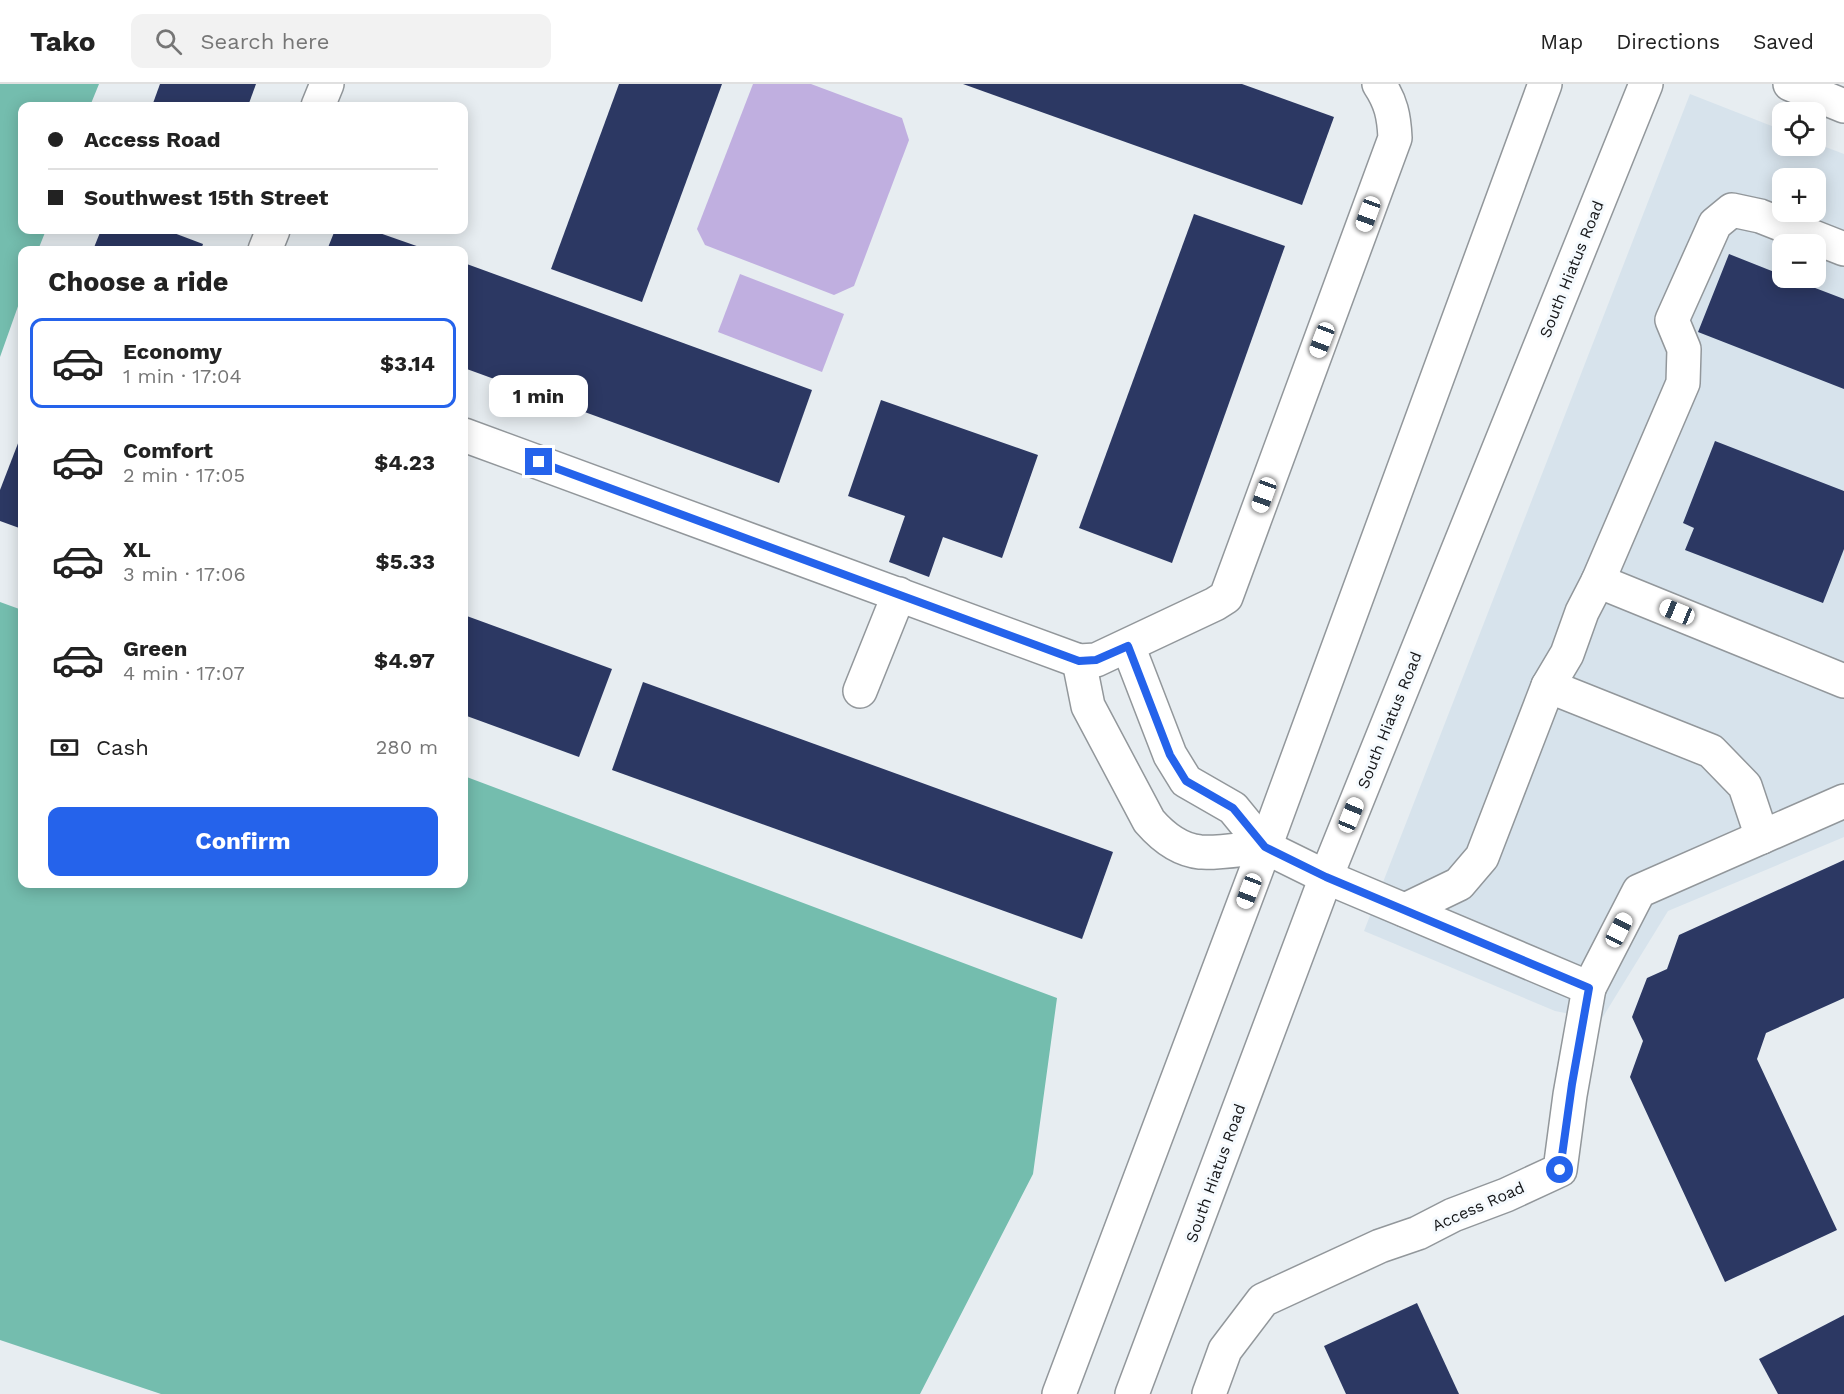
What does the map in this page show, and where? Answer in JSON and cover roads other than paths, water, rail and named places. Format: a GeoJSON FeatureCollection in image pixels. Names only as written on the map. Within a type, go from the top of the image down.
{"type":"FeatureCollection","features":[{"type":"Feature","properties":{"kind":"street"},"geometry":{"type":"LineString","coordinates":[[320,102],[327,84]]}},
{"type":"Feature","properties":{"kind":"street"},"geometry":{"type":"LineString","coordinates":[[1059,1394],[1265,847],[1545,84]]}},
{"type":"Feature","properties":{"kind":"street","name":"South Hiatus Road"},"geometry":{"type":"LineString","coordinates":[[1132,1394],[1326,877],[1646,84]]}},
{"type":"Feature","properties":{"kind":"street"},"geometry":{"type":"LineString","coordinates":[[1790,84],[1844,106]]}},
{"type":"Feature","properties":{"kind":"street"},"geometry":{"type":"LineString","coordinates":[[468,436],[899,594],[1088,660],[1128,646],[1226,597],[1395,138],[1394,115],[1383,91]]}},
{"type":"Feature","properties":{"kind":"street"},"geometry":{"type":"LineString","coordinates":[[1405,910],[1459,884],[1482,857],[1548,686],[1567,654],[1582,612],[1598,581],[1683,382],[1684,350],[1672,320],[1715,224],[1732,210],[1760,216],[1844,249]]}},
{"type":"Feature","properties":{"kind":"street"},"geometry":{"type":"LineString","coordinates":[[1598,581],[1844,681]]}},
{"type":"Feature","properties":{"kind":"street"},"geometry":{"type":"LineString","coordinates":[[860,691],[899,594]]}},
{"type":"Feature","properties":{"kind":"street"},"geometry":{"type":"LineString","coordinates":[[1128,646],[1170,755],[1186,781],[1233,808],[1265,847],[1326,877],[1589,988],[1639,891],[1844,801]]}},
{"type":"Feature","properties":{"kind":"street"},"geometry":{"type":"LineString","coordinates":[[1088,660],[1088,706],[1149,821],[1161,835],[1199,852],[1265,847]]}},
{"type":"Feature","properties":{"kind":"street"},"geometry":{"type":"LineString","coordinates":[[1548,686],[1711,751],[1745,786],[1761,837]]}},
{"type":"Feature","properties":{"kind":"street","name":"Access Road"},"geometry":{"type":"LineString","coordinates":[[1209,1394],[1225,1350],[1263,1300],[1380,1246],[1418,1233],[1453,1215],[1506,1195],[1560,1170],[1589,988]]}}]}
